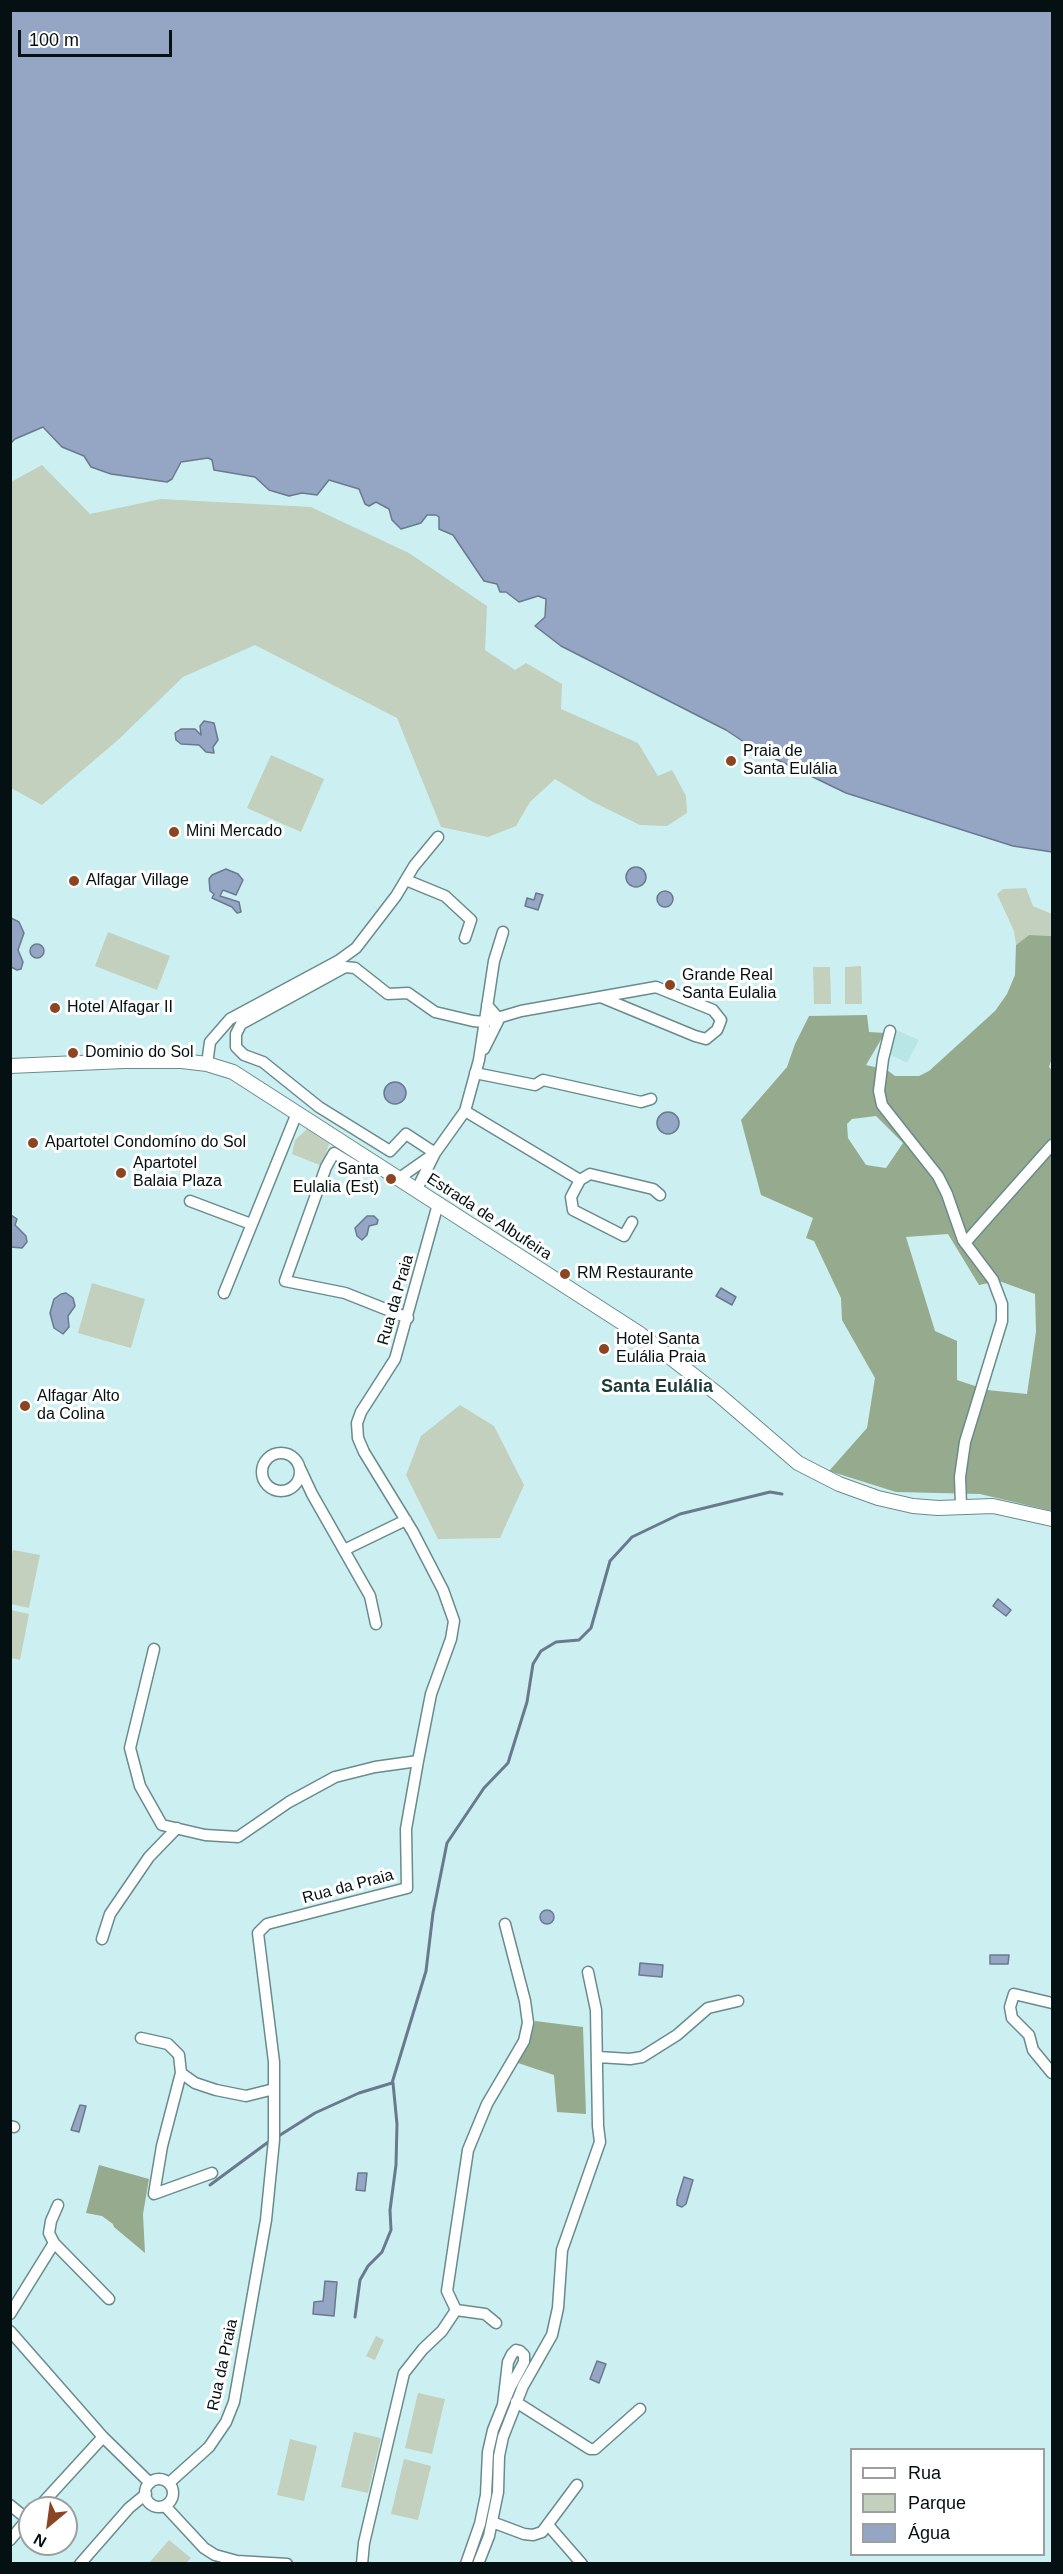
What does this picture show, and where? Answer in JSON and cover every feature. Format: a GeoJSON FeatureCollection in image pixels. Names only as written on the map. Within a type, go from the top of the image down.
{"type":"FeatureCollection","features":[{"type":"Feature","properties":{"kind":"street"},"geometry":{"type":"LineString","coordinates":[[207,1064],[210,1042],[230,1019],[338,961],[356,948],[396,896],[414,866],[438,837]]}},
{"type":"Feature","properties":{"kind":"street"},"geometry":{"type":"LineString","coordinates":[[406,880],[445,896],[471,920],[465,938]]}},
{"type":"Feature","properties":{"kind":"street"},"geometry":{"type":"LineString","coordinates":[[479,1060],[494,962],[503,932]]}},
{"type":"Feature","properties":{"kind":"street"},"geometry":{"type":"LineString","coordinates":[[435,1153],[406,1134],[390,1151],[319,1107],[263,1062],[244,1055],[236,1047],[236,1034],[241,1024],[251,1017],[278,1006],[345,967],[355,968],[388,994],[408,993],[435,1012],[484,1022],[521,1011],[656,987],[713,1011],[721,1020],[717,1030],[706,1039],[603,998]]}},
{"type":"Feature","properties":{"kind":"street"},"geometry":{"type":"LineString","coordinates":[[487,1005],[499,1019]]}},
{"type":"Feature","properties":{"kind":"street"},"geometry":{"type":"LineString","coordinates":[[416,1191],[435,1153],[465,1111],[479,1060],[499,1019]]}},
{"type":"Feature","properties":{"kind":"street"},"geometry":{"type":"LineString","coordinates":[[890,1031],[883,1059],[879,1092],[882,1105],[938,1176],[965,1243],[993,1280],[1002,1304],[1002,1321],[965,1442],[960,1477],[961,1505]]}},
{"type":"Feature","properties":{"kind":"street","name":"Estrada de Albufeira"},"geometry":{"type":"LineString","coordinates":[[10,1066],[182,1061],[207,1064],[233,1072],[640,1334],[719,1395],[798,1463],[850,1489],[913,1506],[938,1508],[961,1505],[993,1506],[1053,1519]]}},
{"type":"Feature","properties":{"kind":"street"},"geometry":{"type":"LineString","coordinates":[[475,1073],[535,1085],[543,1080],[641,1102],[651,1099]]}},
{"type":"Feature","properties":{"kind":"street"},"geometry":{"type":"LineString","coordinates":[[465,1111],[580,1180]]}},
{"type":"Feature","properties":{"kind":"street"},"geometry":{"type":"LineString","coordinates":[[224,1293],[297,1113]]}},
{"type":"Feature","properties":{"kind":"street"},"geometry":{"type":"LineString","coordinates":[[965,1243],[1053,1145]]}},
{"type":"Feature","properties":{"kind":"street"},"geometry":{"type":"LineString","coordinates":[[357,1167],[334,1153],[326,1167],[285,1281],[345,1293],[408,1318]]}},
{"type":"Feature","properties":{"kind":"street"},"geometry":{"type":"LineString","coordinates":[[398,1179],[419,1162],[435,1153]]}},
{"type":"Feature","properties":{"kind":"street"},"geometry":{"type":"LineString","coordinates":[[632,1222],[624,1236],[573,1210],[571,1197],[580,1180],[590,1174],[653,1189],[660,1195]]}},
{"type":"Feature","properties":{"kind":"street"},"geometry":{"type":"LineString","coordinates":[[190,1201],[251,1224]]}},
{"type":"Feature","properties":{"kind":"street","name":"Rua da Praia"},"geometry":{"type":"LineString","coordinates":[[169,2483],[209,2447],[226,2422],[234,2402],[266,2220],[274,2138],[274,2062],[258,1933],[267,1924],[407,1888],[406,1829],[431,1694],[452,1639],[454,1621],[444,1590],[406,1520],[364,1452],[358,1438],[357,1423],[361,1412],[395,1359],[438,1204]]}},
{"type":"Feature","properties":{"kind":"street"},"geometry":{"type":"LineString","coordinates":[[312,1494],[302,1488],[278,1491],[272,1489],[265,1482],[262,1470],[268,1458],[278,1454],[290,1456],[298,1464],[312,1494],[370,1596],[376,1624]]}},
{"type":"Feature","properties":{"kind":"street"},"geometry":{"type":"LineString","coordinates":[[292,1488],[300,1477],[298,1464]]}},
{"type":"Feature","properties":{"kind":"street"},"geometry":{"type":"LineString","coordinates":[[344,1550],[406,1520]]}},
{"type":"Feature","properties":{"kind":"street"},"geometry":{"type":"LineString","coordinates":[[154,1649],[130,1748],[140,1786],[162,1825],[205,1835],[238,1837],[289,1802],[335,1777],[375,1767],[418,1761]]}},
{"type":"Feature","properties":{"kind":"street"},"geometry":{"type":"LineString","coordinates":[[102,1939],[110,1914],[149,1857],[177,1828]]}},
{"type":"Feature","properties":{"kind":"street"},"geometry":{"type":"LineString","coordinates":[[456,2310],[447,2290],[468,2150],[487,2104],[524,2041],[528,2023],[516,1959],[505,1924]]}},
{"type":"Feature","properties":{"kind":"street"},"geometry":{"type":"LineString","coordinates":[[478,2564],[489,2536],[498,2492],[501,2446],[516,2402],[552,2335],[558,2308],[562,2250],[600,2142],[597,2103],[596,2010],[588,1972]]}},
{"type":"Feature","properties":{"kind":"street"},"geometry":{"type":"LineString","coordinates":[[1053,2003],[1014,1994],[1010,2007],[1012,2018],[1029,2035],[1034,2050],[1053,2073]]}},
{"type":"Feature","properties":{"kind":"street"},"geometry":{"type":"LineString","coordinates":[[598,2057],[630,2059],[642,2057],[677,2036],[708,2008],[738,2001]]}},
{"type":"Feature","properties":{"kind":"street"},"geometry":{"type":"LineString","coordinates":[[141,2038],[168,2044],[179,2055],[181,2073],[162,2146],[153,2194],[212,2173]]}},
{"type":"Feature","properties":{"kind":"street"},"geometry":{"type":"LineString","coordinates":[[181,2073],[195,2083],[246,2096],[274,2090]]}},
{"type":"Feature","properties":{"kind":"street"},"geometry":{"type":"LineString","coordinates":[[58,2205],[49,2233],[54,2243],[109,2299]]}},
{"type":"Feature","properties":{"kind":"street"},"geometry":{"type":"LineString","coordinates":[[10,2314],[54,2243]]}},
{"type":"Feature","properties":{"kind":"street"},"geometry":{"type":"LineString","coordinates":[[456,2310],[484,2314],[496,2323]]}},
{"type":"Feature","properties":{"kind":"street"},"geometry":{"type":"LineString","coordinates":[[362,2564],[364,2543],[404,2373],[423,2349],[442,2331],[456,2310]]}},
{"type":"Feature","properties":{"kind":"street"},"geometry":{"type":"LineString","coordinates":[[10,2331],[148,2489],[152,2505],[165,2506],[204,2548],[214,2555],[237,2561],[288,2564]]}},
{"type":"Feature","properties":{"kind":"street"},"geometry":{"type":"LineString","coordinates":[[516,2402],[590,2449],[595,2449],[640,2409]]}},
{"type":"Feature","properties":{"kind":"street"},"geometry":{"type":"LineString","coordinates":[[466,2564],[480,2524],[486,2494],[488,2452],[493,2430],[503,2405]]}},
{"type":"Feature","properties":{"kind":"street"},"geometry":{"type":"LineString","coordinates":[[49,2496],[103,2437]]}},
{"type":"Feature","properties":{"kind":"street"},"geometry":{"type":"LineString","coordinates":[[80,2564],[129,2508],[161,2480],[169,2483],[173,2495],[165,2506]]}},
{"type":"Feature","properties":{"kind":"street"},"geometry":{"type":"LineString","coordinates":[[492,2522],[533,2535],[542,2532],[577,2485]]}},
{"type":"Feature","properties":{"kind":"street"},"geometry":{"type":"LineString","coordinates":[[548,2525],[582,2564]]}},
{"type":"Feature","properties":{"kind":"shaded area"},"geometry":{"type":"Polygon","coordinates":[[[896,1030],[919,1040],[907,1063],[889,1054],[896,1030]]]}},
{"type":"Feature","properties":{"kind":"green space"},"geometry":{"type":"Polygon","coordinates":[[[42,465],[90,514],[161,499],[311,507],[409,553],[487,606],[485,650],[515,670],[526,663],[562,684],[561,709],[638,743],[658,776],[672,770],[686,796],[687,813],[667,826],[640,825],[593,802],[555,779],[530,802],[516,826],[488,837],[441,827],[397,718],[255,645],[183,677],[119,739],[42,805],[11,788],[11,482],[42,465]]]}},
{"type":"Feature","properties":{"kind":"green space"},"geometry":{"type":"Polygon","coordinates":[[[271,755],[324,779],[301,832],[247,808],[271,755]]]}},
{"type":"Feature","properties":{"kind":"green space"},"geometry":{"type":"Polygon","coordinates":[[[1026,888],[1033,906],[1052,914],[1052,936],[1029,935],[1016,945],[1014,931],[997,894],[1003,889],[1026,888]]]}},
{"type":"Feature","properties":{"kind":"green space"},"geometry":{"type":"Polygon","coordinates":[[[108,932],[170,956],[157,990],[95,966],[108,932]]]}},
{"type":"Feature","properties":{"kind":"green space"},"geometry":{"type":"Polygon","coordinates":[[[1029,935],[1052,936],[1052,1058],[1049,1067],[1052,1070],[1052,1511],[980,1494],[896,1492],[829,1471],[867,1428],[875,1378],[842,1320],[841,1298],[814,1241],[806,1238],[813,1218],[761,1195],[741,1120],[787,1067],[809,1016],[867,1015],[869,1032],[885,1033],[866,1065],[887,1070],[895,1076],[919,1076],[929,1071],[995,1011],[1007,994],[1015,975],[1016,945],[1029,935]],[[876,1116],[852,1119],[847,1124],[848,1138],[866,1165],[886,1168],[903,1143],[876,1116]],[[948,1234],[906,1237],[935,1331],[957,1341],[957,1380],[987,1390],[1027,1394],[1036,1332],[1035,1294],[999,1281],[979,1285],[948,1234]]]}},
{"type":"Feature","properties":{"kind":"green space"},"geometry":{"type":"Polygon","coordinates":[[[861,966],[862,1004],[845,1004],[845,967],[861,966]]]}},
{"type":"Feature","properties":{"kind":"green space"},"geometry":{"type":"Polygon","coordinates":[[[813,967],[830,967],[831,1004],[814,1004],[813,967]]]}},
{"type":"Feature","properties":{"kind":"green space"},"geometry":{"type":"Polygon","coordinates":[[[307,1129],[329,1144],[322,1166],[292,1154],[295,1140],[307,1129]]]}},
{"type":"Feature","properties":{"kind":"green space"},"geometry":{"type":"Polygon","coordinates":[[[92,1283],[145,1299],[131,1348],[78,1333],[92,1283]]]}},
{"type":"Feature","properties":{"kind":"green space"},"geometry":{"type":"Polygon","coordinates":[[[460,1405],[494,1426],[524,1485],[500,1538],[438,1539],[406,1475],[421,1436],[460,1405]]]}},
{"type":"Feature","properties":{"kind":"green space"},"geometry":{"type":"Polygon","coordinates":[[[13,1550],[40,1555],[29,1608],[11,1604],[10,1563],[13,1550]]]}},
{"type":"Feature","properties":{"kind":"green space"},"geometry":{"type":"Polygon","coordinates":[[[11,1610],[29,1614],[20,1660],[11,1658],[11,1610]]]}},
{"type":"Feature","properties":{"kind":"green space"},"geometry":{"type":"Polygon","coordinates":[[[535,2021],[583,2027],[586,2114],[557,2112],[554,2075],[518,2063],[529,2041],[535,2021]]]}},
{"type":"Feature","properties":{"kind":"green space"},"geometry":{"type":"Polygon","coordinates":[[[99,2165],[149,2179],[143,2214],[145,2253],[102,2216],[86,2213],[99,2165]]]}},
{"type":"Feature","properties":{"kind":"green space"},"geometry":{"type":"Polygon","coordinates":[[[376,2336],[384,2340],[375,2360],[366,2356],[376,2336]]]}},
{"type":"Feature","properties":{"kind":"green space"},"geometry":{"type":"Polygon","coordinates":[[[418,2393],[445,2399],[432,2454],[405,2448],[418,2393]]]}},
{"type":"Feature","properties":{"kind":"green space"},"geometry":{"type":"Polygon","coordinates":[[[354,2432],[381,2438],[368,2493],[341,2487],[354,2432]]]}},
{"type":"Feature","properties":{"kind":"green space"},"geometry":{"type":"Polygon","coordinates":[[[290,2439],[317,2446],[304,2501],[277,2495],[290,2439]]]}},
{"type":"Feature","properties":{"kind":"green space"},"geometry":{"type":"Polygon","coordinates":[[[404,2459],[431,2466],[418,2520],[391,2514],[404,2459]]]}},
{"type":"Feature","properties":{"kind":"green space"},"geometry":{"type":"Polygon","coordinates":[[[169,2540],[191,2558],[186,2563],[149,2563],[169,2540]]]}},
{"type":"Feature","properties":{"kind":"water"},"geometry":{"type":"Polygon","coordinates":[[[11,10],[1052,11],[1052,852],[1013,846],[846,793],[753,748],[726,730],[561,646],[535,626],[545,617],[546,599],[538,596],[519,602],[506,592],[500,592],[497,584],[484,581],[453,535],[439,529],[439,517],[436,515],[427,515],[421,523],[401,529],[392,520],[389,509],[376,502],[369,506],[365,504],[359,489],[329,480],[317,495],[302,493],[289,496],[269,490],[255,477],[214,470],[212,460],[208,458],[181,462],[172,479],[167,482],[111,474],[91,467],[84,456],[62,447],[43,427],[11,443],[11,10]]]}},
{"type":"Feature","properties":{"kind":"water"},"geometry":{"type":"Polygon","coordinates":[[[204,721],[214,723],[218,740],[213,747],[214,753],[206,752],[199,745],[181,744],[176,740],[175,733],[181,729],[195,729],[201,735],[200,726],[204,721]]]}},
{"type":"Feature","properties":{"kind":"water"},"geometry":{"type":"Polygon","coordinates":[[[636,867],[643,870],[646,877],[643,884],[636,887],[629,884],[626,877],[629,870],[636,867]]]}},
{"type":"Feature","properties":{"kind":"water"},"geometry":{"type":"Polygon","coordinates":[[[226,869],[238,874],[243,880],[236,895],[223,890],[220,896],[239,902],[241,912],[237,913],[232,907],[212,898],[214,894],[210,891],[209,879],[212,875],[226,869]]]}},
{"type":"Feature","properties":{"kind":"water"},"geometry":{"type":"Polygon","coordinates":[[[665,891],[671,893],[673,899],[671,905],[665,907],[659,905],[657,899],[659,893],[665,891]]]}},
{"type":"Feature","properties":{"kind":"water"},"geometry":{"type":"Polygon","coordinates":[[[536,893],[543,895],[538,910],[525,906],[527,898],[534,900],[536,893]]]}},
{"type":"Feature","properties":{"kind":"water"},"geometry":{"type":"Polygon","coordinates":[[[11,918],[19,922],[24,933],[18,950],[23,962],[21,969],[17,970],[11,967],[11,918]]]}},
{"type":"Feature","properties":{"kind":"water"},"geometry":{"type":"Polygon","coordinates":[[[34,944],[40,944],[44,951],[40,958],[34,958],[30,954],[30,948],[34,944]]]}},
{"type":"Feature","properties":{"kind":"water"},"geometry":{"type":"Polygon","coordinates":[[[395,1082],[403,1085],[406,1093],[403,1101],[395,1104],[387,1101],[384,1093],[387,1085],[395,1082]]]}},
{"type":"Feature","properties":{"kind":"water"},"geometry":{"type":"Polygon","coordinates":[[[668,1112],[676,1115],[679,1123],[676,1131],[668,1134],[660,1131],[657,1123],[660,1115],[668,1112]]]}},
{"type":"Feature","properties":{"kind":"water"},"geometry":{"type":"Polygon","coordinates":[[[11,1215],[17,1219],[15,1225],[26,1236],[27,1242],[22,1248],[11,1247],[11,1215]]]}},
{"type":"Feature","properties":{"kind":"water"},"geometry":{"type":"Polygon","coordinates":[[[367,1216],[374,1216],[378,1220],[377,1224],[369,1226],[367,1235],[362,1240],[357,1236],[355,1228],[367,1216]]]}},
{"type":"Feature","properties":{"kind":"water"},"geometry":{"type":"Polygon","coordinates":[[[721,1288],[736,1297],[732,1305],[716,1296],[721,1288]]]}},
{"type":"Feature","properties":{"kind":"water"},"geometry":{"type":"Polygon","coordinates":[[[66,1293],[73,1298],[75,1306],[68,1316],[69,1327],[63,1334],[54,1328],[50,1313],[54,1299],[66,1293]]]}},
{"type":"Feature","properties":{"kind":"water"},"geometry":{"type":"Polygon","coordinates":[[[998,1599],[1011,1610],[1006,1616],[993,1606],[998,1599]]]}},
{"type":"Feature","properties":{"kind":"water"},"geometry":{"type":"Polygon","coordinates":[[[547,1910],[552,1912],[554,1917],[552,1922],[547,1924],[542,1922],[540,1917],[542,1912],[547,1910]]]}},
{"type":"Feature","properties":{"kind":"water"},"geometry":{"type":"Polygon","coordinates":[[[990,1955],[1009,1955],[1008,1964],[990,1964],[990,1955]]]}},
{"type":"Feature","properties":{"kind":"water"},"geometry":{"type":"Polygon","coordinates":[[[640,1963],[663,1965],[662,1977],[639,1975],[640,1963]]]}},
{"type":"Feature","properties":{"kind":"water"},"geometry":{"type":"Polygon","coordinates":[[[80,2105],[86,2106],[79,2132],[71,2130],[80,2105]]]}},
{"type":"Feature","properties":{"kind":"water"},"geometry":{"type":"Polygon","coordinates":[[[358,2173],[367,2173],[365,2191],[356,2190],[358,2173]]]}},
{"type":"Feature","properties":{"kind":"water"},"geometry":{"type":"Polygon","coordinates":[[[684,2177],[693,2180],[686,2204],[682,2207],[677,2205],[677,2200],[684,2177]]]}},
{"type":"Feature","properties":{"kind":"water"},"geometry":{"type":"Polygon","coordinates":[[[325,2281],[337,2282],[334,2316],[313,2314],[314,2302],[323,2301],[325,2281]]]}},
{"type":"Feature","properties":{"kind":"water"},"geometry":{"type":"Polygon","coordinates":[[[597,2361],[606,2364],[599,2383],[590,2379],[597,2361]]]}},
{"type":"Feature","properties":{"kind":"waterway"},"geometry":{"type":"LineString","coordinates":[[277,2137],[315,2113],[359,2093],[392,2083],[426,1971],[433,1913],[447,1843],[484,1788],[508,1763],[527,1702],[533,1664],[541,1651],[556,1642],[579,1640],[591,1628],[610,1561],[632,1537],[680,1514],[770,1492],[782,1494]]}},
{"type":"Feature","properties":{"kind":"waterway"},"geometry":{"type":"LineString","coordinates":[[355,2317],[360,2280],[368,2266],[382,2252],[391,2230],[390,2210],[396,2165],[397,2124],[393,2083]]}},
{"type":"Feature","properties":{"kind":"waterway"},"geometry":{"type":"LineString","coordinates":[[210,2185],[271,2140]]}},
{"type":"Feature","properties":{"kind":"place","name":"Praia de Santa Eulália"},"geometry":{"type":"Point","coordinates":[731,761]}},
{"type":"Feature","properties":{"kind":"place","name":"Mini Mercado"},"geometry":{"type":"Point","coordinates":[174,832]}},
{"type":"Feature","properties":{"kind":"place","name":"Alfagar Village"},"geometry":{"type":"Point","coordinates":[74,881]}},
{"type":"Feature","properties":{"kind":"place","name":"Grande Real Santa Eulalia"},"geometry":{"type":"Point","coordinates":[670,985]}},
{"type":"Feature","properties":{"kind":"place","name":"Hotel Alfagar II"},"geometry":{"type":"Point","coordinates":[55,1008]}},
{"type":"Feature","properties":{"kind":"place","name":"Dominio do Sol"},"geometry":{"type":"Point","coordinates":[73,1053]}},
{"type":"Feature","properties":{"kind":"place","name":"Apartotel Condomíno do Sol"},"geometry":{"type":"Point","coordinates":[33,1143]}},
{"type":"Feature","properties":{"kind":"place","name":"Apartotel Balaia Plaza"},"geometry":{"type":"Point","coordinates":[121,1173]}},
{"type":"Feature","properties":{"kind":"place","name":"Santa Eulalia (Est)"},"geometry":{"type":"Point","coordinates":[391,1179]}},
{"type":"Feature","properties":{"kind":"place","name":"RM Restaurante"},"geometry":{"type":"Point","coordinates":[565,1274]}},
{"type":"Feature","properties":{"kind":"place","name":"Hotel Santa Eulália Praia"},"geometry":{"type":"Point","coordinates":[604,1349]}},
{"type":"Feature","properties":{"kind":"place","name":"Alfagar Alto da Colina"},"geometry":{"type":"Point","coordinates":[25,1406]}},
{"type":"Feature","properties":{"kind":"district","name":"Santa Eulália"},"geometry":{"type":"Point","coordinates":[657,1387]}}]}
